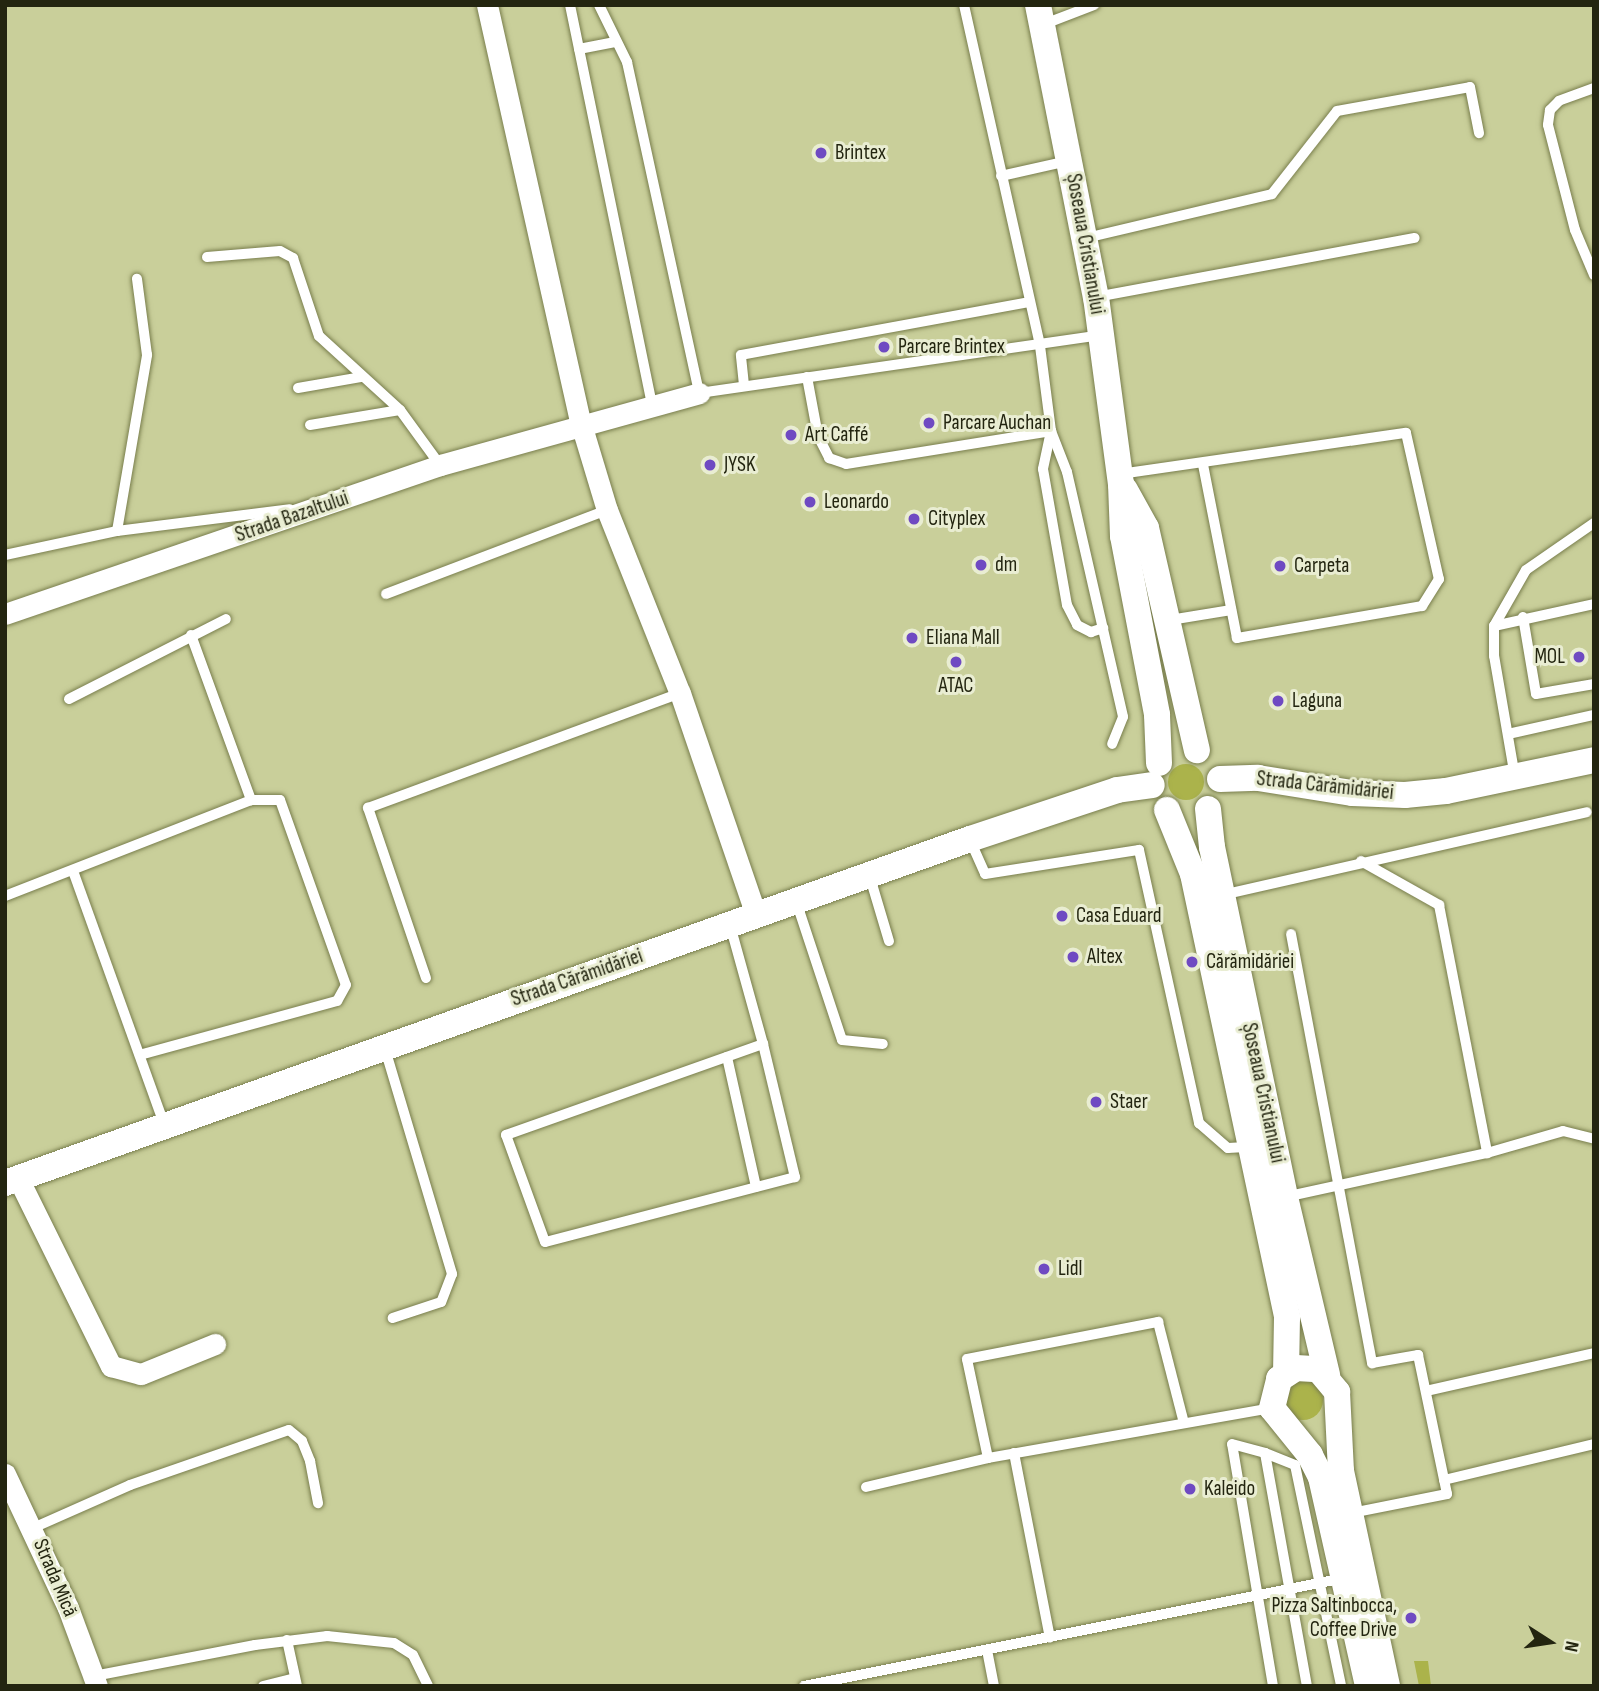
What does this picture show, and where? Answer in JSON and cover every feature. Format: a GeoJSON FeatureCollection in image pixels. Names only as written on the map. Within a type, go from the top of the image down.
{"type":"FeatureCollection","features":[{"type":"Feature","properties":{"kind":"street"},"geometry":{"type":"LineString","coordinates":[[486,5],[581,424],[607,510],[680,693],[756,915]]}},
{"type":"Feature","properties":{"kind":"street","name":"Șoseaua Cristianului"},"geometry":{"type":"LineString","coordinates":[[1040,15],[1071,160],[1096,297],[1121,479],[1123,536],[1157,715],[1156,774]]}},
{"type":"Feature","properties":{"kind":"street","name":"Strada Bazaltului"},"geometry":{"type":"LineString","coordinates":[[5,614],[440,465],[699,393]]}},
{"type":"Feature","properties":{"kind":"street","name":"Șoseaua Cristianului"},"geometry":{"type":"LineString","coordinates":[[1121,479],[1146,528],[1170,620],[1197,750]]}},
{"type":"Feature","properties":{"kind":"street"},"geometry":{"type":"LineString","coordinates":[[1176,750],[1197,750],[1214,762],[1220,779],[1217,799],[1208,809],[1184,817],[1167,810],[1156,774],[1176,750]]}},
{"type":"Feature","properties":{"kind":"street","name":"Strada Cărămidăriei"},"geometry":{"type":"LineString","coordinates":[[1220,779],[1258,778],[1352,793],[1405,795],[1594,760]]}},
{"type":"Feature","properties":{"kind":"street","name":"Strada Cărămidăriei"},"geometry":{"type":"LineString","coordinates":[[12,1180],[1156,774]]}},
{"type":"Feature","properties":{"kind":"street","name":"Șoseaua Cristianului"},"geometry":{"type":"LineString","coordinates":[[1208,809],[1222,895],[1284,1197],[1327,1376],[1337,1392],[1336,1410],[1351,1513],[1387,1686]]}},
{"type":"Feature","properties":{"kind":"street","name":"Șoseaua Cristianului"},"geometry":{"type":"LineString","coordinates":[[1167,810],[1193,874],[1287,1317],[1286,1372],[1273,1388],[1272,1408]]}},
{"type":"Feature","properties":{"kind":"street"},"geometry":{"type":"LineString","coordinates":[[12,1180],[111,1366],[141,1374],[215,1344]]}},
{"type":"Feature","properties":{"kind":"street"},"geometry":{"type":"LineString","coordinates":[[1286,1372],[1307,1367],[1327,1376]]}},
{"type":"Feature","properties":{"kind":"street"},"geometry":{"type":"LineString","coordinates":[[1272,1408],[1310,1455],[1321,1477],[1332,1581],[1368,1686]]}},
{"type":"Feature","properties":{"kind":"street"},"geometry":{"type":"LineString","coordinates":[[1289,1431],[1318,1432],[1336,1410]]}},
{"type":"Feature","properties":{"kind":"street","name":"Strada Mică"},"geometry":{"type":"LineString","coordinates":[[5,1474],[33,1528],[95,1681]]}},
{"type":"Feature","properties":{"kind":"lane"},"geometry":{"type":"LineString","coordinates":[[570,5],[652,404]]}},
{"type":"Feature","properties":{"kind":"lane"},"geometry":{"type":"LineString","coordinates":[[599,5],[628,62],[699,393],[1040,346],[1101,335]]}},
{"type":"Feature","properties":{"kind":"lane"},"geometry":{"type":"LineString","coordinates":[[964,5],[1040,346],[1051,431],[1067,472],[1123,717],[1112,744]]}},
{"type":"Feature","properties":{"kind":"lane"},"geometry":{"type":"LineString","coordinates":[[1040,15],[1094,5]]}},
{"type":"Feature","properties":{"kind":"lane"},"geometry":{"type":"LineString","coordinates":[[579,49],[616,42]]}},
{"type":"Feature","properties":{"kind":"lane"},"geometry":{"type":"LineString","coordinates":[[1086,238],[1272,194],[1337,111],[1470,87],[1479,133]]}},
{"type":"Feature","properties":{"kind":"lane"},"geometry":{"type":"LineString","coordinates":[[1594,88],[1559,101],[1550,110],[1549,125],[1575,230],[1594,275]]}},
{"type":"Feature","properties":{"kind":"lane"},"geometry":{"type":"LineString","coordinates":[[1001,176],[1071,160]]}},
{"type":"Feature","properties":{"kind":"lane"},"geometry":{"type":"LineString","coordinates":[[1096,297],[1415,238]]}},
{"type":"Feature","properties":{"kind":"lane"},"geometry":{"type":"LineString","coordinates":[[207,257],[280,251],[292,258],[319,336],[400,410],[440,465]]}},
{"type":"Feature","properties":{"kind":"lane"},"geometry":{"type":"LineString","coordinates":[[117,531],[147,355],[137,279]]}},
{"type":"Feature","properties":{"kind":"lane"},"geometry":{"type":"LineString","coordinates":[[744,385],[741,355],[1029,302]]}},
{"type":"Feature","properties":{"kind":"lane"},"geometry":{"type":"LineString","coordinates":[[299,388],[362,377]]}},
{"type":"Feature","properties":{"kind":"lane"},"geometry":{"type":"LineString","coordinates":[[807,377],[818,436],[829,458],[846,464],[1051,431]]}},
{"type":"Feature","properties":{"kind":"lane"},"geometry":{"type":"LineString","coordinates":[[310,425],[400,410]]}},
{"type":"Feature","properties":{"kind":"lane"},"geometry":{"type":"LineString","coordinates":[[1051,431],[1043,469],[1067,605],[1077,625],[1091,632],[1102,628]]}},
{"type":"Feature","properties":{"kind":"lane"},"geometry":{"type":"LineString","coordinates":[[1121,479],[1203,464],[1406,433],[1439,579],[1422,606],[1237,638],[1203,464]]}},
{"type":"Feature","properties":{"kind":"lane"},"geometry":{"type":"LineString","coordinates":[[5,555],[117,531],[328,505]]}},
{"type":"Feature","properties":{"kind":"lane"},"geometry":{"type":"LineString","coordinates":[[386,594],[607,510]]}},
{"type":"Feature","properties":{"kind":"lane"},"geometry":{"type":"LineString","coordinates":[[1515,776],[1494,656],[1494,626],[1526,570],[1594,523]]}},
{"type":"Feature","properties":{"kind":"lane"},"geometry":{"type":"LineString","coordinates":[[1494,626],[1523,617],[1594,604]]}},
{"type":"Feature","properties":{"kind":"lane"},"geometry":{"type":"LineString","coordinates":[[1170,620],[1231,610]]}},
{"type":"Feature","properties":{"kind":"lane"},"geometry":{"type":"LineString","coordinates":[[1523,617],[1536,694],[1594,684]]}},
{"type":"Feature","properties":{"kind":"lane"},"geometry":{"type":"LineString","coordinates":[[69,699],[226,619]]}},
{"type":"Feature","properties":{"kind":"lane"},"geometry":{"type":"LineString","coordinates":[[191,635],[251,800]]}},
{"type":"Feature","properties":{"kind":"lane"},"geometry":{"type":"LineString","coordinates":[[426,978],[368,808],[680,693]]}},
{"type":"Feature","properties":{"kind":"lane"},"geometry":{"type":"LineString","coordinates":[[1508,734],[1594,715]]}},
{"type":"Feature","properties":{"kind":"lane"},"geometry":{"type":"LineString","coordinates":[[5,896],[251,800],[280,800],[346,985],[337,1001],[140,1055]]}},
{"type":"Feature","properties":{"kind":"lane"},"geometry":{"type":"LineString","coordinates":[[1222,895],[1361,861],[1587,812]]}},
{"type":"Feature","properties":{"kind":"lane"},"geometry":{"type":"LineString","coordinates":[[970,839],[985,874],[1139,850],[1199,1124],[1228,1148],[1250,1147]]}},
{"type":"Feature","properties":{"kind":"lane"},"geometry":{"type":"LineString","coordinates":[[1361,861],[1439,905],[1487,1153]]}},
{"type":"Feature","properties":{"kind":"lane"},"geometry":{"type":"LineString","coordinates":[[73,870],[164,1124]]}},
{"type":"Feature","properties":{"kind":"lane"},"geometry":{"type":"LineString","coordinates":[[869,874],[889,941]]}},
{"type":"Feature","properties":{"kind":"lane"},"geometry":{"type":"LineString","coordinates":[[796,901],[842,1040],[883,1044]]}},
{"type":"Feature","properties":{"kind":"lane"},"geometry":{"type":"LineString","coordinates":[[730,925],[763,1044],[794,1177],[545,1242],[506,1135],[763,1044]]}},
{"type":"Feature","properties":{"kind":"lane"},"geometry":{"type":"LineString","coordinates":[[1291,934],[1372,1363],[1418,1355],[1447,1494],[1351,1513]]}},
{"type":"Feature","properties":{"kind":"lane"},"geometry":{"type":"LineString","coordinates":[[384,1046],[452,1274],[442,1302],[393,1318]]}},
{"type":"Feature","properties":{"kind":"lane"},"geometry":{"type":"LineString","coordinates":[[727,1057],[756,1187]]}},
{"type":"Feature","properties":{"kind":"lane"},"geometry":{"type":"LineString","coordinates":[[1284,1197],[1487,1153],[1563,1131],[1594,1139]]}},
{"type":"Feature","properties":{"kind":"lane"},"geometry":{"type":"LineString","coordinates":[[988,1458],[967,1359],[1158,1322],[1184,1423]]}},
{"type":"Feature","properties":{"kind":"lane"},"geometry":{"type":"LineString","coordinates":[[1426,1391],[1594,1353]]}},
{"type":"Feature","properties":{"kind":"lane"},"geometry":{"type":"LineString","coordinates":[[866,1487],[988,1458],[1272,1408]]}},
{"type":"Feature","properties":{"kind":"lane"},"geometry":{"type":"LineString","coordinates":[[33,1528],[130,1485],[289,1430],[302,1441],[310,1461],[318,1503]]}},
{"type":"Feature","properties":{"kind":"lane"},"geometry":{"type":"LineString","coordinates":[[1273,1686],[1232,1444],[1265,1452],[1295,1465],[1332,1581],[1341,1686]]}},
{"type":"Feature","properties":{"kind":"lane"},"geometry":{"type":"LineString","coordinates":[[1444,1480],[1594,1444]]}},
{"type":"Feature","properties":{"kind":"lane"},"geometry":{"type":"LineString","coordinates":[[1265,1452],[1307,1686]]}},
{"type":"Feature","properties":{"kind":"lane"},"geometry":{"type":"LineString","coordinates":[[1014,1453],[1050,1638]]}},
{"type":"Feature","properties":{"kind":"lane"},"geometry":{"type":"LineString","coordinates":[[804,1686],[1332,1581]]}},
{"type":"Feature","properties":{"kind":"lane"},"geometry":{"type":"LineString","coordinates":[[95,1681],[287,1640],[361,1637],[394,1643],[413,1655],[428,1686]]}},
{"type":"Feature","properties":{"kind":"lane"},"geometry":{"type":"LineString","coordinates":[[263,1686],[296,1682],[287,1640]]}},
{"type":"Feature","properties":{"kind":"lane"},"geometry":{"type":"LineString","coordinates":[[987,1650],[994,1686]]}},
{"type":"Feature","properties":{"kind":"green space"},"geometry":{"type":"Polygon","coordinates":[[[1186,764],[1199,769],[1204,782],[1199,795],[1186,800],[1173,795],[1168,782],[1173,769],[1186,764]]]}},
{"type":"Feature","properties":{"kind":"green space"},"geometry":{"type":"Polygon","coordinates":[[[1303,1380],[1311,1381],[1317,1386],[1322,1392],[1322,1408],[1317,1414],[1311,1419],[1303,1420],[1295,1419],[1289,1414],[1284,1408],[1283,1400],[1284,1392],[1289,1386],[1295,1381],[1303,1380]]]}},
{"type":"Feature","properties":{"kind":"green space"},"geometry":{"type":"Polygon","coordinates":[[[1414,1661],[1428,1661],[1431,1686],[1419,1686],[1414,1661]]]}},
{"type":"Feature","properties":{"kind":"place","name":"Brintex"},"geometry":{"type":"Point","coordinates":[821,153]}},
{"type":"Feature","properties":{"kind":"place","name":"Parcare Brintex"},"geometry":{"type":"Point","coordinates":[884,347]}},
{"type":"Feature","properties":{"kind":"place","name":"Parcare Auchan"},"geometry":{"type":"Point","coordinates":[929,423]}},
{"type":"Feature","properties":{"kind":"place","name":"Art Caffé"},"geometry":{"type":"Point","coordinates":[791,435]}},
{"type":"Feature","properties":{"kind":"place","name":"JYSK"},"geometry":{"type":"Point","coordinates":[710,465]}},
{"type":"Feature","properties":{"kind":"place","name":"Leonardo"},"geometry":{"type":"Point","coordinates":[810,502]}},
{"type":"Feature","properties":{"kind":"place","name":"Cityplex"},"geometry":{"type":"Point","coordinates":[914,519]}},
{"type":"Feature","properties":{"kind":"place","name":"dm"},"geometry":{"type":"Point","coordinates":[981,565]}},
{"type":"Feature","properties":{"kind":"place","name":"Carpeta"},"geometry":{"type":"Point","coordinates":[1280,566]}},
{"type":"Feature","properties":{"kind":"place","name":"Eliana Mall"},"geometry":{"type":"Point","coordinates":[912,638]}},
{"type":"Feature","properties":{"kind":"place","name":"MOL"},"geometry":{"type":"Point","coordinates":[1579,657]}},
{"type":"Feature","properties":{"kind":"place","name":"ATAC"},"geometry":{"type":"Point","coordinates":[956,662]}},
{"type":"Feature","properties":{"kind":"place","name":"Laguna"},"geometry":{"type":"Point","coordinates":[1278,701]}},
{"type":"Feature","properties":{"kind":"place","name":"Casa Eduard"},"geometry":{"type":"Point","coordinates":[1062,916]}},
{"type":"Feature","properties":{"kind":"place","name":"Altex"},"geometry":{"type":"Point","coordinates":[1073,957]}},
{"type":"Feature","properties":{"kind":"place","name":"Cărămidăriei"},"geometry":{"type":"Point","coordinates":[1192,962]}},
{"type":"Feature","properties":{"kind":"place","name":"Staer"},"geometry":{"type":"Point","coordinates":[1096,1102]}},
{"type":"Feature","properties":{"kind":"place","name":"Lidl"},"geometry":{"type":"Point","coordinates":[1044,1269]}},
{"type":"Feature","properties":{"kind":"place","name":"Kaleido"},"geometry":{"type":"Point","coordinates":[1190,1489]}},
{"type":"Feature","properties":{"kind":"place","name":"Pizza Saltinbocca, Coffee Drive"},"geometry":{"type":"Point","coordinates":[1411,1618]}}]}
